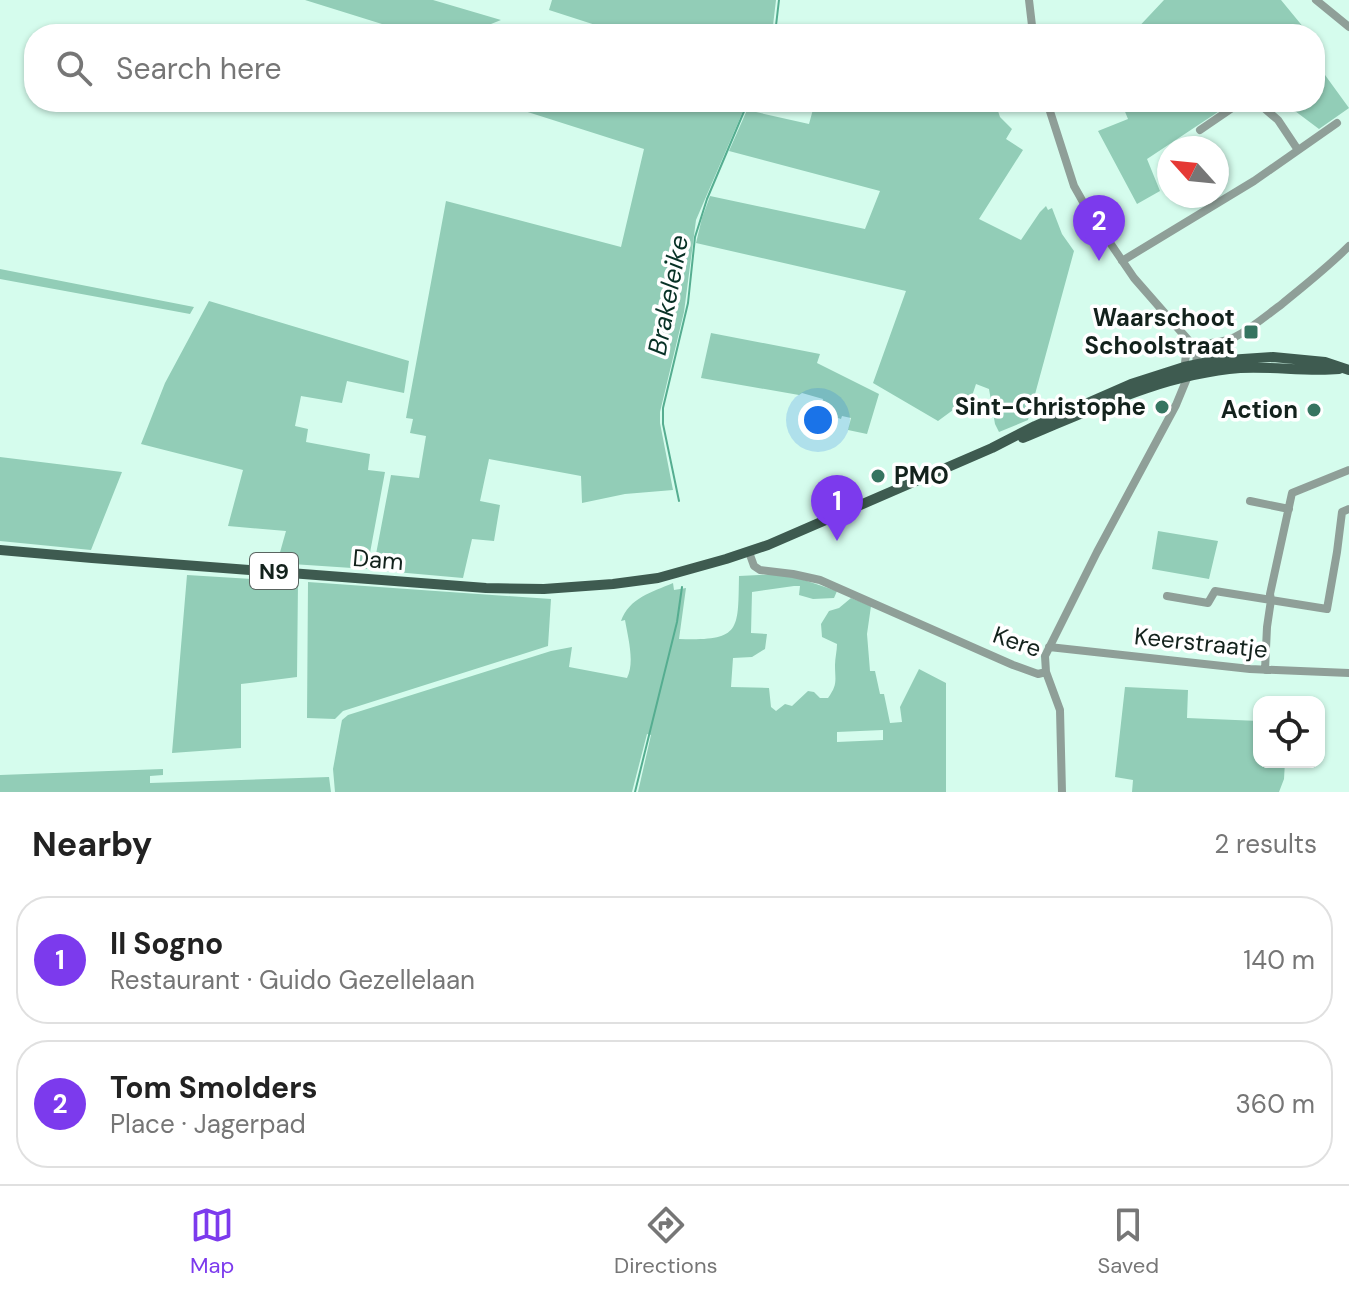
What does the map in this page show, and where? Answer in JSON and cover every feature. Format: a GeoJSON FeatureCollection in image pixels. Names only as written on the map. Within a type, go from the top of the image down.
{"type":"FeatureCollection","features":[{"type":"Feature","properties":{"kind":"main road","name":"N9"},"geometry":{"type":"LineString","coordinates":[[749,552],[1075,413],[1165,382],[1196,364],[1273,357],[1325,362],[1345,369]]}},
{"type":"Feature","properties":{"kind":"main road","name":"N9"},"geometry":{"type":"LineString","coordinates":[[1102,402],[1143,379],[1186,372],[1242,368],[1345,369]]}},
{"type":"Feature","properties":{"kind":"main road","name":"Dam"},"geometry":{"type":"LineString","coordinates":[[0,550],[425,583],[544,589],[658,578],[749,552]]}},
{"type":"Feature","properties":{"kind":"street"},"geometry":{"type":"LineString","coordinates":[[1029,0],[1032,24]]}},
{"type":"Feature","properties":{"kind":"street"},"geometry":{"type":"LineString","coordinates":[[1316,0],[1349,27]]}},
{"type":"Feature","properties":{"kind":"street"},"geometry":{"type":"LineString","coordinates":[[1050,112],[1079,197],[1122,261],[1197,354],[1196,364]]}},
{"type":"Feature","properties":{"kind":"street"},"geometry":{"type":"LineString","coordinates":[[1200,130],[1226,112]]}},
{"type":"Feature","properties":{"kind":"street"},"geometry":{"type":"LineString","coordinates":[[1269,112],[1278,120],[1298,150]]}},
{"type":"Feature","properties":{"kind":"street"},"geometry":{"type":"LineString","coordinates":[[1122,261],[1232,195],[1337,123]]}},
{"type":"Feature","properties":{"kind":"street"},"geometry":{"type":"LineString","coordinates":[[1192,347],[1230,339],[1256,324],[1320,274],[1349,246]]}},
{"type":"Feature","properties":{"kind":"street","name":"Kere"},"geometry":{"type":"LineString","coordinates":[[749,552],[754,566],[760,570],[820,580],[1013,665],[1038,674],[1046,672],[1045,656],[1049,647],[1176,405],[1186,372],[1186,353],[1192,347]]}},
{"type":"Feature","properties":{"kind":"street"},"geometry":{"type":"LineString","coordinates":[[1165,382],[1175,396],[1176,405]]}},
{"type":"Feature","properties":{"kind":"street"},"geometry":{"type":"LineString","coordinates":[[1265,670],[1270,594],[1292,493],[1349,470]]}},
{"type":"Feature","properties":{"kind":"street"},"geometry":{"type":"LineString","coordinates":[[1250,501],[1289,509]]}},
{"type":"Feature","properties":{"kind":"street"},"geometry":{"type":"LineString","coordinates":[[1167,596],[1208,603],[1215,591],[1327,609],[1342,512],[1349,509]]}},
{"type":"Feature","properties":{"kind":"street","name":"Keerstraatje"},"geometry":{"type":"LineString","coordinates":[[1049,647],[1265,670],[1349,673]]}},
{"type":"Feature","properties":{"kind":"street"},"geometry":{"type":"LineString","coordinates":[[1046,672],[1060,710],[1062,792]]}},
{"type":"Feature","properties":{"kind":"green space"},"geometry":{"type":"Polygon","coordinates":[[[305,0],[433,0],[501,20],[491,24],[382,24],[305,0]]]}},
{"type":"Feature","properties":{"kind":"green space"},"geometry":{"type":"Polygon","coordinates":[[[552,0],[776,0],[773,24],[592,24],[549,10],[552,0]]]}},
{"type":"Feature","properties":{"kind":"green space"},"geometry":{"type":"Polygon","coordinates":[[[1164,0],[1281,0],[1301,24],[1141,24],[1164,0]]]}},
{"type":"Feature","properties":{"kind":"green space"},"geometry":{"type":"Polygon","coordinates":[[[1325,75],[1349,108],[1319,129],[1296,112],[1325,112],[1325,75]]]}},
{"type":"Feature","properties":{"kind":"green space"},"geometry":{"type":"Polygon","coordinates":[[[527,112],[743,112],[696,220],[684,312],[660,412],[673,490],[625,494],[582,503],[581,476],[489,459],[480,501],[500,505],[494,541],[472,539],[463,578],[373,570],[391,475],[419,478],[426,436],[410,433],[413,419],[406,418],[446,201],[621,247],[644,149],[527,112]]]}},
{"type":"Feature","properties":{"kind":"green space"},"geometry":{"type":"Polygon","coordinates":[[[746,112],[809,124],[812,112],[998,112],[1012,129],[1006,139],[1023,150],[979,219],[1021,240],[1040,212],[1046,206],[1048,210],[1052,208],[1062,234],[1074,251],[1028,420],[999,432],[989,389],[976,384],[972,396],[938,421],[873,383],[906,291],[696,243],[710,196],[865,229],[880,191],[729,151],[746,112]]]}},
{"type":"Feature","properties":{"kind":"green space"},"geometry":{"type":"Polygon","coordinates":[[[1125,112],[1218,112],[1182,136],[1157,136],[1157,152],[1147,159],[1157,184],[1157,193],[1137,204],[1098,131],[1128,119],[1125,112]]]}},
{"type":"Feature","properties":{"kind":"green space"},"geometry":{"type":"Polygon","coordinates":[[[0,269],[194,307],[190,314],[0,279],[0,269]]]}},
{"type":"Feature","properties":{"kind":"green space"},"geometry":{"type":"Polygon","coordinates":[[[209,301],[409,361],[404,393],[347,381],[342,403],[301,396],[295,426],[308,429],[306,442],[370,454],[368,470],[385,472],[367,569],[277,563],[286,531],[228,526],[243,470],[141,444],[165,383],[209,301]]]}},
{"type":"Feature","properties":{"kind":"green space"},"geometry":{"type":"Polygon","coordinates":[[[711,333],[820,354],[817,363],[879,394],[867,434],[848,430],[851,418],[842,416],[841,419],[820,412],[823,399],[701,378],[711,333]]]}},
{"type":"Feature","properties":{"kind":"green space"},"geometry":{"type":"Polygon","coordinates":[[[0,457],[122,472],[91,550],[0,541],[0,457]]]}},
{"type":"Feature","properties":{"kind":"green space"},"geometry":{"type":"Polygon","coordinates":[[[1158,531],[1218,541],[1209,579],[1152,569],[1158,531]]]}},
{"type":"Feature","properties":{"kind":"green space"},"geometry":{"type":"Polygon","coordinates":[[[780,574],[837,591],[834,598],[813,599],[799,595],[800,586],[752,592],[751,633],[767,634],[765,649],[752,657],[733,658],[731,687],[769,688],[771,707],[776,711],[785,704],[792,706],[808,691],[820,698],[828,698],[835,682],[837,644],[822,637],[821,624],[829,611],[839,608],[851,598],[871,606],[867,634],[870,671],[875,671],[880,694],[884,694],[890,723],[902,722],[900,707],[919,669],[946,683],[946,792],[638,792],[651,735],[647,734],[632,792],[335,792],[333,769],[342,720],[348,715],[572,647],[569,667],[627,678],[630,650],[625,620],[621,621],[635,601],[673,583],[674,590],[686,588],[679,639],[714,638],[732,629],[736,621],[739,576],[780,574]],[[883,730],[837,732],[837,742],[883,740],[883,730]]]}},
{"type":"Feature","properties":{"kind":"green space"},"geometry":{"type":"Polygon","coordinates":[[[187,575],[298,582],[297,677],[241,684],[241,748],[172,753],[187,575]]]}},
{"type":"Feature","properties":{"kind":"green space"},"geometry":{"type":"Polygon","coordinates":[[[308,582],[551,599],[548,646],[343,711],[335,719],[307,718],[308,582]]]}},
{"type":"Feature","properties":{"kind":"green space"},"geometry":{"type":"Polygon","coordinates":[[[1125,687],[1188,690],[1187,718],[1253,721],[1253,768],[1285,768],[1279,792],[1132,792],[1133,780],[1115,777],[1125,687]]]}},
{"type":"Feature","properties":{"kind":"green space"},"geometry":{"type":"Polygon","coordinates":[[[163,769],[163,775],[150,776],[150,783],[329,777],[331,792],[0,792],[0,775],[163,769]]]}},
{"type":"Feature","properties":{"kind":"waterway","name":"Brakeleike"},"geometry":{"type":"LineString","coordinates":[[776,24],[779,0]]}},
{"type":"Feature","properties":{"kind":"waterway","name":"Brakeleike"},"geometry":{"type":"LineString","coordinates":[[679,501],[663,424],[663,408],[688,303],[695,237],[707,199],[744,112]]}},
{"type":"Feature","properties":{"kind":"waterway","name":"Brakeleike"},"geometry":{"type":"LineString","coordinates":[[635,792],[677,622],[682,587]]}},
{"type":"Feature","properties":{"kind":"place","name":"Tom Smolders"},"geometry":{"type":"Point","coordinates":[1099,261]}},
{"type":"Feature","properties":{"kind":"place","name":"Waarschoot Schoolstraat"},"geometry":{"type":"Point","coordinates":[1251,332]}},
{"type":"Feature","properties":{"kind":"place","name":"Sint-Christophe"},"geometry":{"type":"Point","coordinates":[1162,407]}},
{"type":"Feature","properties":{"kind":"place","name":"Action"},"geometry":{"type":"Point","coordinates":[1314,410]}},
{"type":"Feature","properties":{"kind":"place","name":"PMO"},"geometry":{"type":"Point","coordinates":[878,476]}},
{"type":"Feature","properties":{"kind":"place","name":"Il Sogno"},"geometry":{"type":"Point","coordinates":[837,541]}}]}
